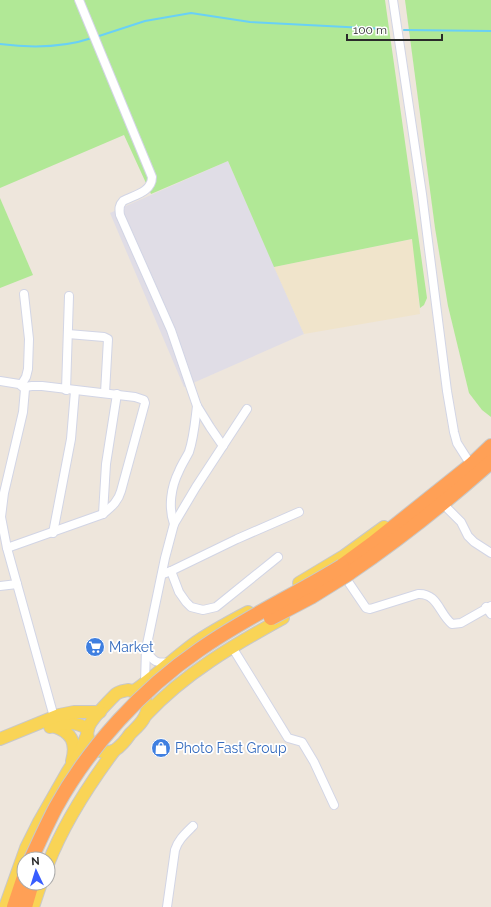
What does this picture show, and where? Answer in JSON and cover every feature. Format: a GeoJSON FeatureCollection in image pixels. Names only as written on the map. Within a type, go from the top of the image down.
{"type":"FeatureCollection","features":[{"type":"Feature","properties":{"kind":"highway"},"geometry":{"type":"LineString","coordinates":[[35,851],[56,807],[80,769],[104,737],[154,686],[183,661],[218,637],[304,589],[346,573],[372,544],[471,465],[491,446]]}},
{"type":"Feature","properties":{"kind":"highway"},"geometry":{"type":"LineString","coordinates":[[45,851],[58,822],[90,770],[109,745],[155,696],[182,672],[223,645],[317,593],[379,552],[491,462]]}},
{"type":"Feature","properties":{"kind":"highway"},"geometry":{"type":"LineString","coordinates":[[14,907],[19,891]]}},
{"type":"Feature","properties":{"kind":"highway"},"geometry":{"type":"LineString","coordinates":[[25,907],[30,891]]}},
{"type":"Feature","properties":{"kind":"main road"},"geometry":{"type":"LineString","coordinates":[[134,691],[194,644],[217,629],[310,577],[344,556],[380,530],[416,508]]}},
{"type":"Feature","properties":{"kind":"main road"},"geometry":{"type":"LineString","coordinates":[[146,714],[182,681],[346,573]]}},
{"type":"Feature","properties":{"kind":"main road"},"geometry":{"type":"LineString","coordinates":[[0,739],[54,721],[69,722],[76,723],[87,732],[88,741],[96,750],[102,752],[114,750],[119,747],[144,720],[147,709],[144,698],[134,691],[128,690],[116,694],[94,718],[87,732],[79,754],[68,771],[26,848],[6,907]]}},
{"type":"Feature","properties":{"kind":"main road"},"geometry":{"type":"LineString","coordinates":[[0,746],[74,712],[100,712]]}},
{"type":"Feature","properties":{"kind":"main road"},"geometry":{"type":"LineString","coordinates":[[54,721],[66,731],[74,744],[73,757],[68,771]]}},
{"type":"Feature","properties":{"kind":"main road"},"geometry":{"type":"LineString","coordinates":[[54,851],[64,828],[114,750]]}},
{"type":"Feature","properties":{"kind":"main road"},"geometry":{"type":"LineString","coordinates":[[33,907],[38,891]]}},
{"type":"Feature","properties":{"kind":"street"},"geometry":{"type":"LineString","coordinates":[[79,0],[152,176],[152,183],[147,190],[127,199],[120,204],[120,215],[171,330],[197,406],[223,446]]}},
{"type":"Feature","properties":{"kind":"street"},"geometry":{"type":"LineString","coordinates":[[393,0],[422,194],[447,391],[457,443],[471,465]]}},
{"type":"Feature","properties":{"kind":"street"},"geometry":{"type":"LineString","coordinates":[[24,294],[29,339],[28,369],[23,386],[25,393],[22,412],[0,510],[16,584],[54,721]]}},
{"type":"Feature","properties":{"kind":"street"},"geometry":{"type":"LineString","coordinates":[[66,390],[70,296]]}},
{"type":"Feature","properties":{"kind":"street"},"geometry":{"type":"LineString","coordinates":[[68,334],[104,337],[108,339],[105,393]]}},
{"type":"Feature","properties":{"kind":"street"},"geometry":{"type":"LineString","coordinates":[[0,381],[23,386],[42,386],[75,391],[117,394],[140,398],[144,400],[145,403],[119,498],[115,504],[103,514],[54,533],[7,548]]}},
{"type":"Feature","properties":{"kind":"street"},"geometry":{"type":"LineString","coordinates":[[54,533],[71,438],[75,391]]}},
{"type":"Feature","properties":{"kind":"street"},"geometry":{"type":"LineString","coordinates":[[103,514],[106,464],[117,394]]}},
{"type":"Feature","properties":{"kind":"street"},"geometry":{"type":"LineString","coordinates":[[174,524],[170,510],[172,494],[178,471],[189,452],[192,442],[197,406]]}},
{"type":"Feature","properties":{"kind":"street"},"geometry":{"type":"LineString","coordinates":[[145,683],[146,649],[163,574],[165,558],[174,524],[247,409]]}},
{"type":"Feature","properties":{"kind":"street"},"geometry":{"type":"LineString","coordinates":[[438,506],[461,522],[468,536],[474,542],[491,553]]}},
{"type":"Feature","properties":{"kind":"street"},"geometry":{"type":"LineString","coordinates":[[163,574],[299,512]]}},
{"type":"Feature","properties":{"kind":"street"},"geometry":{"type":"LineString","coordinates":[[171,571],[179,592],[186,602],[192,607],[203,610],[216,607],[278,557]]}},
{"type":"Feature","properties":{"kind":"street"},"geometry":{"type":"LineString","coordinates":[[346,573],[364,607],[368,609],[418,594],[425,594],[433,599],[448,621],[452,624],[457,624],[489,609]]}},
{"type":"Feature","properties":{"kind":"street"},"geometry":{"type":"LineString","coordinates":[[0,586],[16,584]]}},
{"type":"Feature","properties":{"kind":"street"},"geometry":{"type":"LineString","coordinates":[[232,647],[288,738],[302,742],[314,762],[334,805]]}},
{"type":"Feature","properties":{"kind":"street"},"geometry":{"type":"LineString","coordinates":[[146,649],[154,661],[161,663],[171,662]]}},
{"type":"Feature","properties":{"kind":"street"},"geometry":{"type":"LineString","coordinates":[[167,907],[172,863],[177,843],[193,826]]}},
{"type":"Feature","properties":{"kind":"shaded area"},"geometry":{"type":"Polygon","coordinates":[[[228,161],[304,334],[184,387],[110,213],[228,161]]]}},
{"type":"Feature","properties":{"kind":"shaded area"},"geometry":{"type":"Polygon","coordinates":[[[413,239],[420,314],[304,334],[274,267],[413,239]]]}},
{"type":"Feature","properties":{"kind":"green space"},"geometry":{"type":"Polygon","coordinates":[[[0,0],[385,0],[427,298],[424,305],[420,308],[412,239],[274,267],[228,161],[151,194],[124,135],[0,188],[0,0]]]}},
{"type":"Feature","properties":{"kind":"green space"},"geometry":{"type":"Polygon","coordinates":[[[405,0],[491,0],[491,417],[482,410],[469,393],[448,306],[435,228],[405,0]]]}},
{"type":"Feature","properties":{"kind":"green space"},"geometry":{"type":"Polygon","coordinates":[[[0,198],[33,275],[0,288],[0,198]]]}},
{"type":"Feature","properties":{"kind":"waterway"},"geometry":{"type":"LineString","coordinates":[[96,37],[145,21],[191,13],[250,22],[385,29]]}},
{"type":"Feature","properties":{"kind":"waterway"},"geometry":{"type":"LineString","coordinates":[[404,30],[491,31]]}},
{"type":"Feature","properties":{"kind":"waterway"},"geometry":{"type":"LineString","coordinates":[[0,44],[46,46],[69,44],[92,38]]}},
{"type":"Feature","properties":{"kind":"place","name":"Market"},"geometry":{"type":"Point","coordinates":[95,647]}},
{"type":"Feature","properties":{"kind":"place","name":"Photo Fast Group"},"geometry":{"type":"Point","coordinates":[161,748]}}]}
